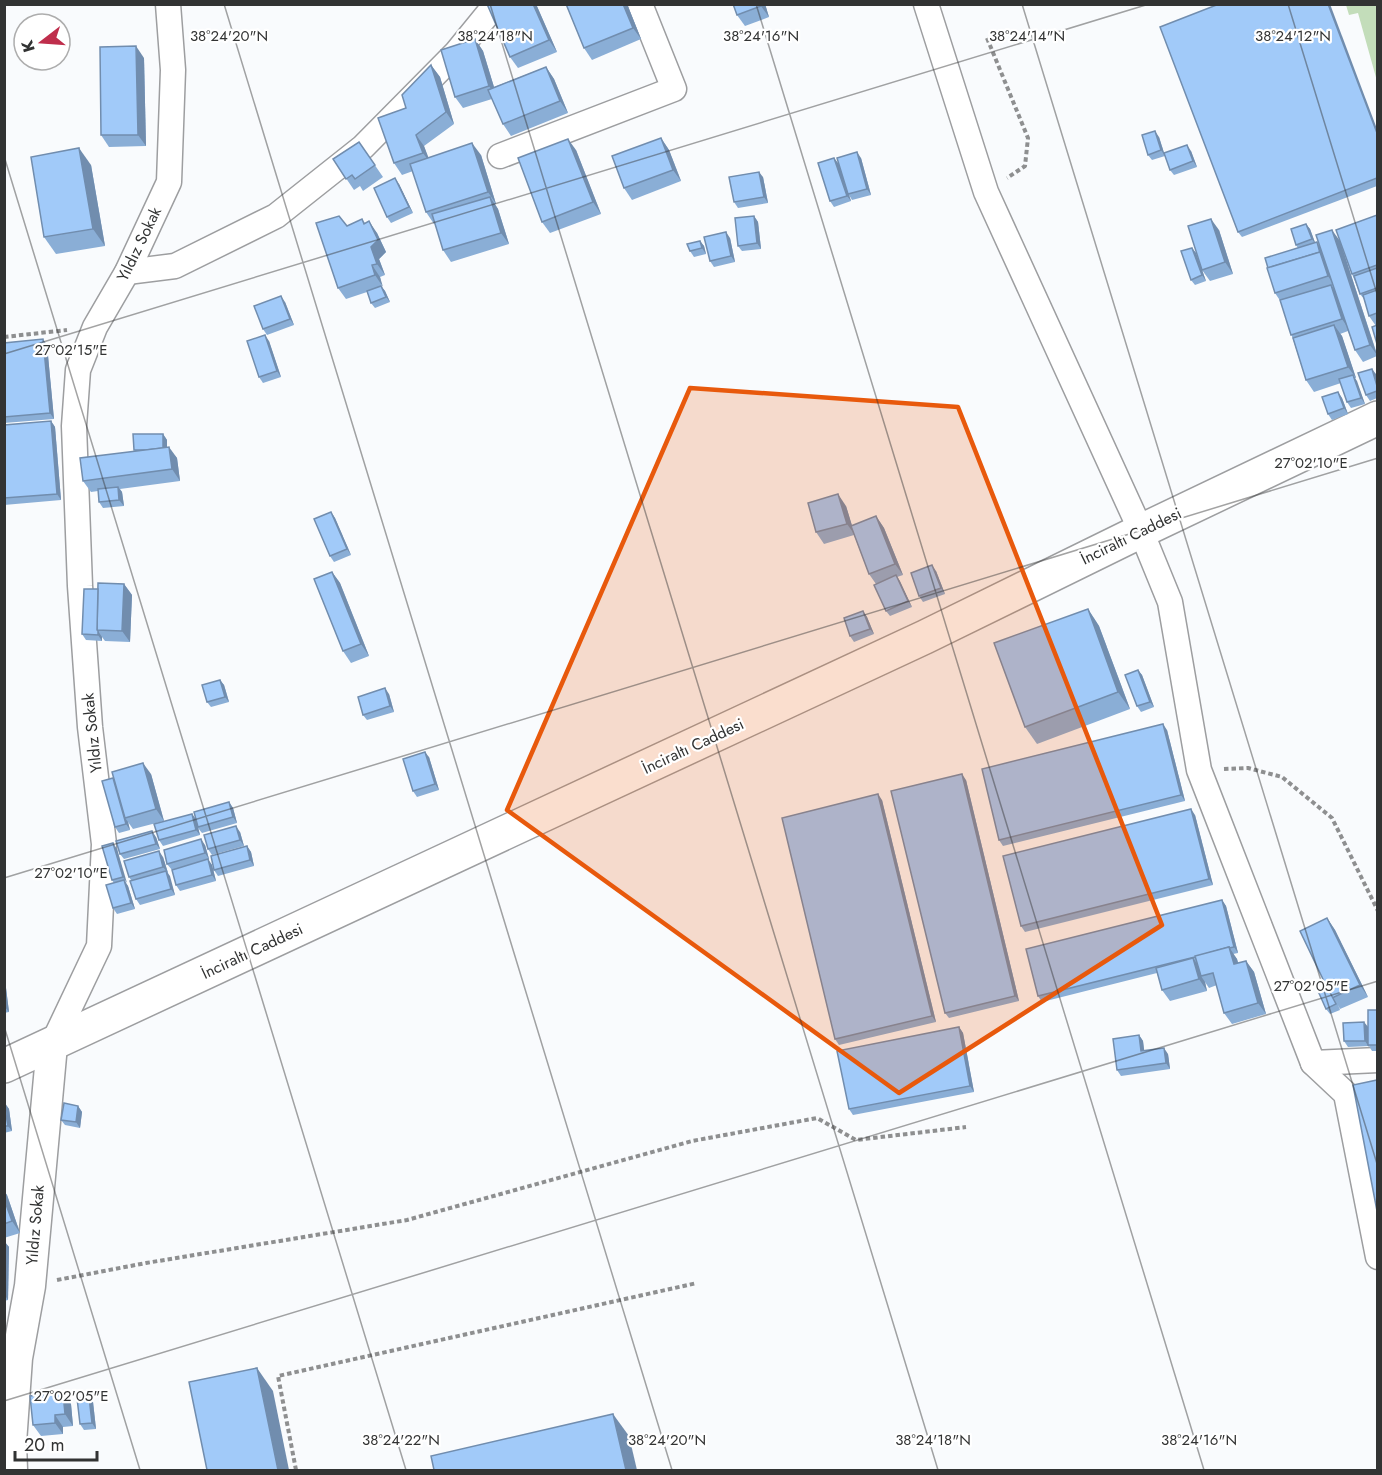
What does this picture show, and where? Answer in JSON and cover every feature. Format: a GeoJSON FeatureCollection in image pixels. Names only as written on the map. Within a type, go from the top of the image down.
{"type":"FeatureCollection","features":[{"type":"Feature","properties":{"kind":"main road","name":"İnciraltı Caddesi"},"geometry":{"type":"LineString","coordinates":[[4,1066],[925,637],[1377,418]]}},
{"type":"Feature","properties":{"kind":"main road"},"geometry":{"type":"LineString","coordinates":[[4,1053],[52,1045]]}},
{"type":"Feature","properties":{"kind":"street","name":"Yıldız Sokak"},"geometry":{"type":"LineString","coordinates":[[12,1470],[11,1443],[17,1358],[30,1286],[52,1045],[99,946],[104,844],[90,727],[81,598],[74,426],[78,370],[95,327],[127,272],[169,182],[173,70],[168,4]]}},
{"type":"Feature","properties":{"kind":"street"},"geometry":{"type":"LineString","coordinates":[[127,272],[175,266],[276,216],[363,147],[456,52],[496,4]]}},
{"type":"Feature","properties":{"kind":"street"},"geometry":{"type":"LineString","coordinates":[[500,156],[674,89],[640,4]]}},
{"type":"Feature","properties":{"kind":"street"},"geometry":{"type":"LineString","coordinates":[[926,4],[986,192],[1141,531],[1170,602],[1199,770],[1313,1063],[1346,1094],[1377,1257]]}},
{"type":"Feature","properties":{"kind":"street"},"geometry":{"type":"LineString","coordinates":[[1313,1063],[1377,1060]]}},
{"type":"Feature","properties":{"kind":"path"},"geometry":{"type":"LineString","coordinates":[[986,192],[1025,166],[1028,138],[987,38]]}},
{"type":"Feature","properties":{"kind":"path"},"geometry":{"type":"LineString","coordinates":[[4,337],[95,327]]}},
{"type":"Feature","properties":{"kind":"path"},"geometry":{"type":"LineString","coordinates":[[1199,770],[1248,768],[1282,777],[1332,818],[1377,911]]}},
{"type":"Feature","properties":{"kind":"path"},"geometry":{"type":"LineString","coordinates":[[30,1286],[146,1263],[407,1220],[692,1141],[817,1118],[856,1140],[966,1127]]}},
{"type":"Feature","properties":{"kind":"path"},"geometry":{"type":"LineString","coordinates":[[296,1470],[278,1376],[697,1283]]}},
{"type":"Feature","properties":{"kind":"highlighted area"},"geometry":{"type":"Polygon","coordinates":[[[690,388],[958,407],[1162,925],[899,1093],[507,810],[690,388]]]}},
{"type":"Feature","properties":{"kind":"green space"},"geometry":{"type":"Polygon","coordinates":[[[1346,5],[1377,5],[1377,81],[1358,13],[1349,15],[1346,5]]]}},
{"type":"Feature","properties":{"kind":"building"},"geometry":{"type":"Polygon","coordinates":[[[487,4],[533,4],[549,40],[510,57],[487,4]]]}},
{"type":"Feature","properties":{"kind":"building"},"geometry":{"type":"Polygon","coordinates":[[[566,4],[623,4],[633,28],[584,48],[566,4]]]}},
{"type":"Feature","properties":{"kind":"building"},"geometry":{"type":"Polygon","coordinates":[[[733,4],[761,4],[761,6],[737,15],[733,4]]]}},
{"type":"Feature","properties":{"kind":"building"},"geometry":{"type":"Polygon","coordinates":[[[1219,4],[1328,4],[1377,133],[1377,178],[1238,232],[1160,27],[1219,4]]]}},
{"type":"Feature","properties":{"kind":"building"},"geometry":{"type":"Polygon","coordinates":[[[475,39],[489,86],[455,97],[441,50],[475,39]]]}},
{"type":"Feature","properties":{"kind":"building"},"geometry":{"type":"Polygon","coordinates":[[[136,46],[138,135],[101,135],[100,47],[136,46]]]}},
{"type":"Feature","properties":{"kind":"building"},"geometry":{"type":"Polygon","coordinates":[[[431,65],[446,112],[416,135],[423,153],[394,163],[378,118],[406,108],[402,95],[431,65]]]}},
{"type":"Feature","properties":{"kind":"building"},"geometry":{"type":"Polygon","coordinates":[[[546,67],[560,101],[503,124],[488,90],[546,67]]]}},
{"type":"Feature","properties":{"kind":"building"},"geometry":{"type":"Polygon","coordinates":[[[1155,131],[1161,150],[1148,155],[1142,135],[1155,131]]]}},
{"type":"Feature","properties":{"kind":"building"},"geometry":{"type":"Polygon","coordinates":[[[661,138],[673,170],[624,188],[612,156],[661,138]]]}},
{"type":"Feature","properties":{"kind":"building"},"geometry":{"type":"Polygon","coordinates":[[[568,139],[593,202],[542,222],[518,158],[568,139]]]}},
{"type":"Feature","properties":{"kind":"building"},"geometry":{"type":"Polygon","coordinates":[[[359,142],[375,165],[355,179],[352,175],[346,179],[333,159],[359,142]]]}},
{"type":"Feature","properties":{"kind":"building"},"geometry":{"type":"Polygon","coordinates":[[[472,143],[488,192],[426,212],[410,164],[472,143]]]}},
{"type":"Feature","properties":{"kind":"building"},"geometry":{"type":"Polygon","coordinates":[[[1187,145],[1193,161],[1170,170],[1164,153],[1187,145]]]}},
{"type":"Feature","properties":{"kind":"building"},"geometry":{"type":"Polygon","coordinates":[[[79,148],[93,229],[44,237],[31,157],[79,148]]]}},
{"type":"Feature","properties":{"kind":"building"},"geometry":{"type":"Polygon","coordinates":[[[857,152],[867,189],[848,194],[837,158],[857,152]]]}},
{"type":"Feature","properties":{"kind":"building"},"geometry":{"type":"Polygon","coordinates":[[[834,158],[847,196],[830,201],[818,163],[834,158]]]}},
{"type":"Feature","properties":{"kind":"building"},"geometry":{"type":"Polygon","coordinates":[[[759,172],[764,197],[734,202],[729,177],[759,172]]]}},
{"type":"Feature","properties":{"kind":"building"},"geometry":{"type":"Polygon","coordinates":[[[395,178],[409,207],[387,217],[374,188],[395,178]]]}},
{"type":"Feature","properties":{"kind":"building"},"geometry":{"type":"Polygon","coordinates":[[[490,197],[501,233],[443,250],[432,214],[490,197]]]}},
{"type":"Feature","properties":{"kind":"building"},"geometry":{"type":"Polygon","coordinates":[[[1377,215],[1377,265],[1352,274],[1336,230],[1377,215]]]}},
{"type":"Feature","properties":{"kind":"building"},"geometry":{"type":"Polygon","coordinates":[[[339,216],[347,226],[362,219],[364,224],[369,221],[378,240],[371,247],[377,264],[372,265],[375,275],[338,288],[316,223],[339,216]]]}},
{"type":"Feature","properties":{"kind":"building"},"geometry":{"type":"Polygon","coordinates":[[[754,216],[757,243],[738,246],[735,218],[754,216]]]}},
{"type":"Feature","properties":{"kind":"building"},"geometry":{"type":"Polygon","coordinates":[[[1211,219],[1225,262],[1202,270],[1188,226],[1211,219]]]}},
{"type":"Feature","properties":{"kind":"building"},"geometry":{"type":"Polygon","coordinates":[[[1306,224],[1312,239],[1296,245],[1291,229],[1306,224]]]}},
{"type":"Feature","properties":{"kind":"building"},"geometry":{"type":"Polygon","coordinates":[[[1332,230],[1370,345],[1355,350],[1316,235],[1332,230]]]}},
{"type":"Feature","properties":{"kind":"building"},"geometry":{"type":"Polygon","coordinates":[[[726,232],[731,256],[710,261],[704,237],[726,232]]]}},
{"type":"Feature","properties":{"kind":"building"},"geometry":{"type":"Polygon","coordinates":[[[700,241],[702,248],[690,251],[687,244],[700,241]]]}},
{"type":"Feature","properties":{"kind":"building"},"geometry":{"type":"Polygon","coordinates":[[[1317,242],[1320,252],[1268,268],[1265,258],[1317,242]]]}},
{"type":"Feature","properties":{"kind":"building"},"geometry":{"type":"Polygon","coordinates":[[[1192,248],[1202,275],[1191,280],[1181,251],[1192,248]]]}},
{"type":"Feature","properties":{"kind":"building"},"geometry":{"type":"Polygon","coordinates":[[[1320,252],[1328,276],[1275,293],[1267,268],[1320,252]]]}},
{"type":"Feature","properties":{"kind":"building"},"geometry":{"type":"Polygon","coordinates":[[[1377,268],[1377,288],[1360,294],[1354,276],[1377,268]]]}},
{"type":"Feature","properties":{"kind":"building"},"geometry":{"type":"Polygon","coordinates":[[[1331,285],[1342,319],[1291,335],[1280,300],[1331,285]]]}},
{"type":"Feature","properties":{"kind":"building"},"geometry":{"type":"Polygon","coordinates":[[[381,286],[386,297],[371,303],[367,291],[381,286]]]}},
{"type":"Feature","properties":{"kind":"building"},"geometry":{"type":"Polygon","coordinates":[[[1377,290],[1377,313],[1369,316],[1363,295],[1377,290]]]}},
{"type":"Feature","properties":{"kind":"building"},"geometry":{"type":"Polygon","coordinates":[[[281,296],[290,319],[263,329],[254,306],[281,296]]]}},
{"type":"Feature","properties":{"kind":"building"},"geometry":{"type":"Polygon","coordinates":[[[1334,325],[1348,367],[1306,380],[1293,338],[1334,325]]]}},
{"type":"Feature","properties":{"kind":"building"},"geometry":{"type":"Polygon","coordinates":[[[1377,325],[1377,344],[1372,327],[1377,325]]]}},
{"type":"Feature","properties":{"kind":"building"},"geometry":{"type":"Polygon","coordinates":[[[265,335],[277,371],[259,377],[247,341],[265,335]]]}},
{"type":"Feature","properties":{"kind":"building"},"geometry":{"type":"Polygon","coordinates":[[[43,339],[50,413],[4,417],[4,343],[43,339]]]}},
{"type":"Feature","properties":{"kind":"building"},"geometry":{"type":"Polygon","coordinates":[[[1372,369],[1377,391],[1366,395],[1358,373],[1372,369]]]}},
{"type":"Feature","properties":{"kind":"building"},"geometry":{"type":"Polygon","coordinates":[[[1353,375],[1361,398],[1347,402],[1339,379],[1353,375]]]}},
{"type":"Feature","properties":{"kind":"building"},"geometry":{"type":"Polygon","coordinates":[[[1338,392],[1344,408],[1328,414],[1322,397],[1338,392]]]}},
{"type":"Feature","properties":{"kind":"building"},"geometry":{"type":"Polygon","coordinates":[[[51,421],[57,494],[4,498],[4,425],[51,421]]]}},
{"type":"Feature","properties":{"kind":"building"},"geometry":{"type":"Polygon","coordinates":[[[133,434],[163,434],[163,448],[134,450],[133,434]]]}},
{"type":"Feature","properties":{"kind":"building"},"geometry":{"type":"Polygon","coordinates":[[[169,447],[172,469],[83,481],[80,458],[169,447]]]}},
{"type":"Feature","properties":{"kind":"building"},"geometry":{"type":"Polygon","coordinates":[[[118,487],[119,500],[99,502],[98,489],[118,487]]]}},
{"type":"Feature","properties":{"kind":"building"},"geometry":{"type":"Polygon","coordinates":[[[838,494],[847,524],[816,532],[808,503],[838,494]]]}},
{"type":"Feature","properties":{"kind":"building"},"geometry":{"type":"Polygon","coordinates":[[[331,512],[347,549],[330,556],[314,519],[331,512]]]}},
{"type":"Feature","properties":{"kind":"building"},"geometry":{"type":"Polygon","coordinates":[[[876,516],[895,564],[869,574],[851,526],[876,516]]]}},
{"type":"Feature","properties":{"kind":"building"},"geometry":{"type":"Polygon","coordinates":[[[932,565],[941,588],[919,596],[911,573],[932,565]]]}},
{"type":"Feature","properties":{"kind":"building"},"geometry":{"type":"Polygon","coordinates":[[[332,572],[361,644],[343,651],[314,579],[332,572]]]}},
{"type":"Feature","properties":{"kind":"building"},"geometry":{"type":"Polygon","coordinates":[[[896,575],[908,601],[886,611],[874,585],[896,575]]]}},
{"type":"Feature","properties":{"kind":"building"},"geometry":{"type":"Polygon","coordinates":[[[98,583],[124,584],[122,631],[97,630],[98,583]]]}},
{"type":"Feature","properties":{"kind":"building"},"geometry":{"type":"Polygon","coordinates":[[[84,589],[98,589],[98,635],[82,634],[84,589]]]}},
{"type":"Feature","properties":{"kind":"building"},"geometry":{"type":"Polygon","coordinates":[[[1088,609],[1118,692],[1025,727],[994,643],[1088,609]]]}},
{"type":"Feature","properties":{"kind":"building"},"geometry":{"type":"Polygon","coordinates":[[[863,611],[870,629],[850,636],[844,618],[863,611]]]}},
{"type":"Feature","properties":{"kind":"building"},"geometry":{"type":"Polygon","coordinates":[[[1138,670],[1150,702],[1137,706],[1125,675],[1138,670]]]}},
{"type":"Feature","properties":{"kind":"building"},"geometry":{"type":"Polygon","coordinates":[[[220,680],[225,697],[207,702],[202,685],[220,680]]]}},
{"type":"Feature","properties":{"kind":"building"},"geometry":{"type":"Polygon","coordinates":[[[385,688],[390,706],[363,715],[358,697],[385,688]]]}},
{"type":"Feature","properties":{"kind":"building"},"geometry":{"type":"Polygon","coordinates":[[[1163,724],[1181,795],[999,840],[982,769],[1163,724]]]}},
{"type":"Feature","properties":{"kind":"building"},"geometry":{"type":"Polygon","coordinates":[[[425,752],[435,784],[413,791],[403,759],[425,752]]]}},
{"type":"Feature","properties":{"kind":"building"},"geometry":{"type":"Polygon","coordinates":[[[143,763],[156,809],[125,818],[112,772],[143,763]]]}},
{"type":"Feature","properties":{"kind":"building"},"geometry":{"type":"Polygon","coordinates":[[[962,774],[1015,996],[945,1013],[891,791],[962,774]]]}},
{"type":"Feature","properties":{"kind":"building"},"geometry":{"type":"Polygon","coordinates":[[[113,778],[126,824],[115,827],[102,781],[113,778]]]}},
{"type":"Feature","properties":{"kind":"building"},"geometry":{"type":"Polygon","coordinates":[[[878,794],[932,1016],[835,1039],[782,818],[878,794]]]}},
{"type":"Feature","properties":{"kind":"building"},"geometry":{"type":"Polygon","coordinates":[[[229,802],[233,817],[198,827],[194,812],[229,802]]]}},
{"type":"Feature","properties":{"kind":"building"},"geometry":{"type":"Polygon","coordinates":[[[1191,809],[1209,879],[1021,926],[1003,856],[1191,809]]]}},
{"type":"Feature","properties":{"kind":"building"},"geometry":{"type":"Polygon","coordinates":[[[192,814],[196,830],[159,840],[154,824],[192,814]]]}},
{"type":"Feature","properties":{"kind":"building"},"geometry":{"type":"Polygon","coordinates":[[[236,826],[240,840],[208,849],[204,835],[236,826]]]}},
{"type":"Feature","properties":{"kind":"building"},"geometry":{"type":"Polygon","coordinates":[[[152,831],[156,844],[120,854],[116,841],[152,831]]]}},
{"type":"Feature","properties":{"kind":"building"},"geometry":{"type":"Polygon","coordinates":[[[201,839],[205,853],[167,864],[164,850],[201,839]]]}},
{"type":"Feature","properties":{"kind":"building"},"geometry":{"type":"Polygon","coordinates":[[[113,843],[123,877],[112,880],[102,846],[113,843]]]}},
{"type":"Feature","properties":{"kind":"building"},"geometry":{"type":"Polygon","coordinates":[[[247,846],[250,860],[214,870],[211,856],[247,846]]]}},
{"type":"Feature","properties":{"kind":"building"},"geometry":{"type":"Polygon","coordinates":[[[159,851],[163,867],[129,877],[124,861],[159,851]]]}},
{"type":"Feature","properties":{"kind":"building"},"geometry":{"type":"Polygon","coordinates":[[[208,859],[212,875],[176,885],[172,870],[208,859]]]}},
{"type":"Feature","properties":{"kind":"building"},"geometry":{"type":"Polygon","coordinates":[[[166,871],[171,889],[136,899],[130,881],[166,871]]]}},
{"type":"Feature","properties":{"kind":"building"},"geometry":{"type":"Polygon","coordinates":[[[124,880],[131,903],[113,908],[106,885],[124,880]]]}},
{"type":"Feature","properties":{"kind":"building"},"geometry":{"type":"Polygon","coordinates":[[[1222,900],[1234,947],[1038,996],[1026,949],[1222,900]]]}},
{"type":"Feature","properties":{"kind":"building"},"geometry":{"type":"Polygon","coordinates":[[[1327,918],[1360,985],[1332,998],[1300,931],[1327,918]]]}},
{"type":"Feature","properties":{"kind":"building"},"geometry":{"type":"Polygon","coordinates":[[[1229,947],[1234,964],[1246,961],[1258,1003],[1224,1013],[1213,973],[1201,976],[1195,956],[1229,947]]]}},
{"type":"Feature","properties":{"kind":"building"},"geometry":{"type":"Polygon","coordinates":[[[1193,958],[1199,979],[1162,990],[1156,968],[1193,958]]]}},
{"type":"Feature","properties":{"kind":"building"},"geometry":{"type":"Polygon","coordinates":[[[1327,987],[1336,1004],[1326,1009],[1318,991],[1327,987]]]}},
{"type":"Feature","properties":{"kind":"building"},"geometry":{"type":"Polygon","coordinates":[[[1368,1010],[1377,1010],[1377,1045],[1368,1045],[1368,1010]]]}},
{"type":"Feature","properties":{"kind":"building"},"geometry":{"type":"Polygon","coordinates":[[[1364,1022],[1365,1041],[1344,1041],[1343,1023],[1364,1022]]]}},
{"type":"Feature","properties":{"kind":"building"},"geometry":{"type":"Polygon","coordinates":[[[959,1027],[970,1086],[849,1109],[837,1051],[959,1027]]]}},
{"type":"Feature","properties":{"kind":"building"},"geometry":{"type":"Polygon","coordinates":[[[1139,1035],[1141,1051],[1164,1048],[1166,1063],[1117,1070],[1113,1039],[1139,1035]]]}},
{"type":"Feature","properties":{"kind":"building"},"geometry":{"type":"Polygon","coordinates":[[[1377,1080],[1377,1211],[1353,1085],[1377,1080]]]}},
{"type":"Feature","properties":{"kind":"building"},"geometry":{"type":"Polygon","coordinates":[[[4,1103],[8,1126],[4,1126],[4,1103]]]}},
{"type":"Feature","properties":{"kind":"building"},"geometry":{"type":"Polygon","coordinates":[[[64,1103],[78,1106],[76,1122],[61,1120],[64,1103]]]}},
{"type":"Feature","properties":{"kind":"building"},"geometry":{"type":"Polygon","coordinates":[[[4,1199],[12,1221],[4,1224],[4,1199]]]}},
{"type":"Feature","properties":{"kind":"building"},"geometry":{"type":"Polygon","coordinates":[[[257,1368],[278,1470],[207,1470],[189,1382],[257,1368]]]}},
{"type":"Feature","properties":{"kind":"building"},"geometry":{"type":"Polygon","coordinates":[[[63,1393],[65,1414],[55,1415],[55,1423],[33,1425],[30,1396],[63,1393]]]}},
{"type":"Feature","properties":{"kind":"building"},"geometry":{"type":"Polygon","coordinates":[[[89,1397],[92,1423],[80,1424],[77,1398],[89,1397]]]}},
{"type":"Feature","properties":{"kind":"building"},"geometry":{"type":"Polygon","coordinates":[[[613,1414],[626,1470],[434,1470],[431,1456],[613,1414]]]}}]}
